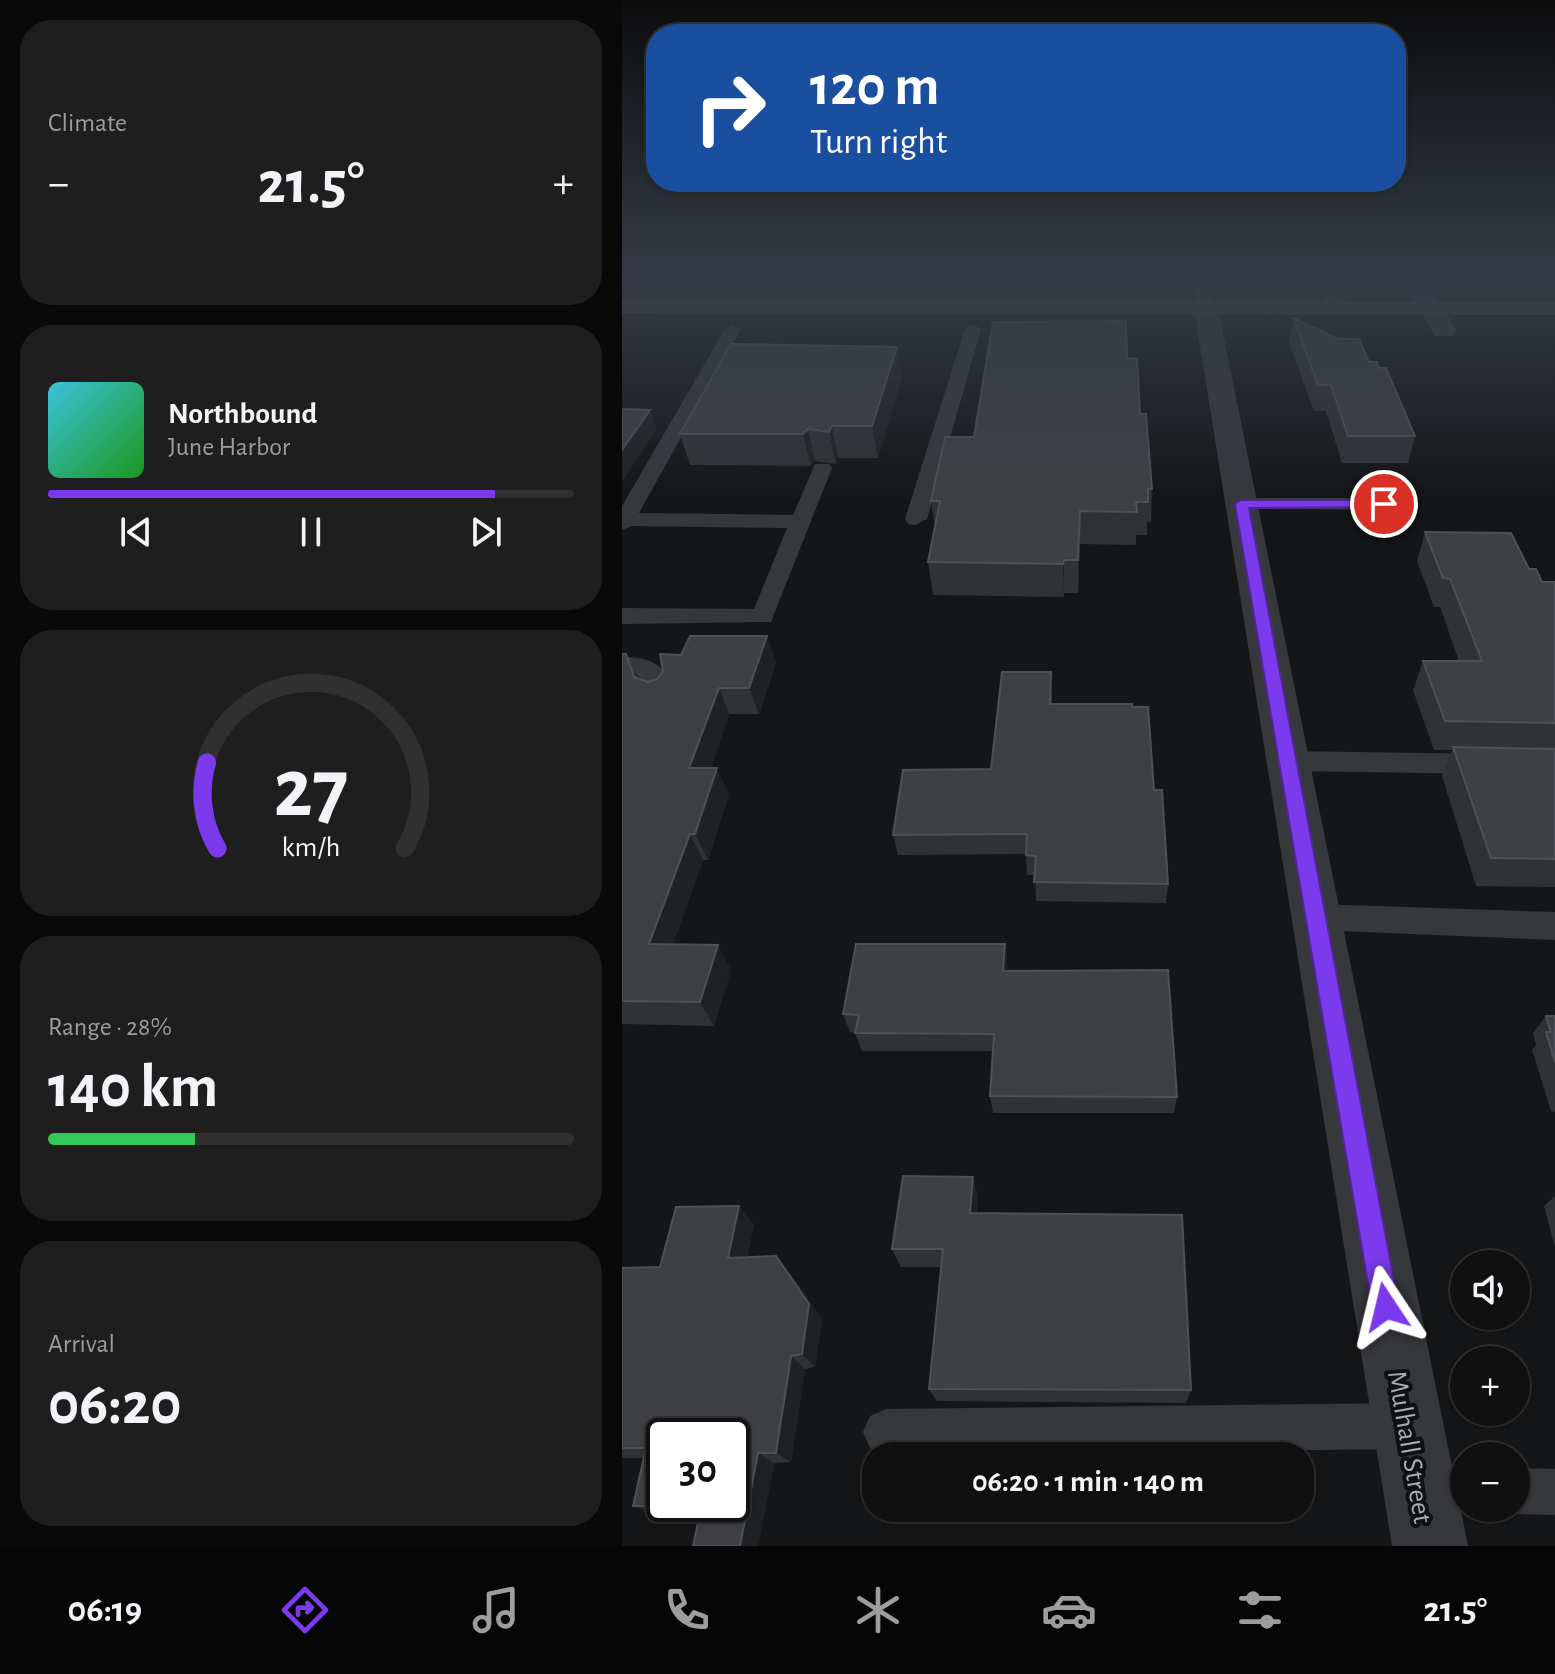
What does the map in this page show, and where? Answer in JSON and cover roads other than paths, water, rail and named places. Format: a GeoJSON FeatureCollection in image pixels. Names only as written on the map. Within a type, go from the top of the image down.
{"type":"FeatureCollection","features":[{"type":"Feature","properties":{"kind":"street","name":"Mulhall Street"},"geometry":{"type":"LineString","coordinates":[[1213,352],[1407,1426],[1442,1489],[1430,1546]]}},
{"type":"Feature","properties":{"kind":"lane"},"geometry":{"type":"LineString","coordinates":[[720,352],[624,521],[800,522]]}},
{"type":"Feature","properties":{"kind":"lane"},"geometry":{"type":"LineString","coordinates":[[916,519],[966,352]]}},
{"type":"Feature","properties":{"kind":"lane"},"geometry":{"type":"LineString","coordinates":[[622,616],[763,617],[822,468]]}},
{"type":"Feature","properties":{"kind":"lane"},"geometry":{"type":"LineString","coordinates":[[1241,504],[1384,504]]}},
{"type":"Feature","properties":{"kind":"lane"},"geometry":{"type":"LineString","coordinates":[[622,665],[641,665],[657,680],[659,697]]}},
{"type":"Feature","properties":{"kind":"lane"},"geometry":{"type":"LineString","coordinates":[[1288,761],[1555,765]]}},
{"type":"Feature","properties":{"kind":"lane"},"geometry":{"type":"LineString","coordinates":[[1316,917],[1555,926]]}},
{"type":"Feature","properties":{"kind":"lane"},"geometry":{"type":"LineString","coordinates":[[886,1432],[1407,1426]]}},
{"type":"Feature","properties":{"kind":"lane"},"geometry":{"type":"LineString","coordinates":[[1530,1491],[1555,1492]]}}]}
